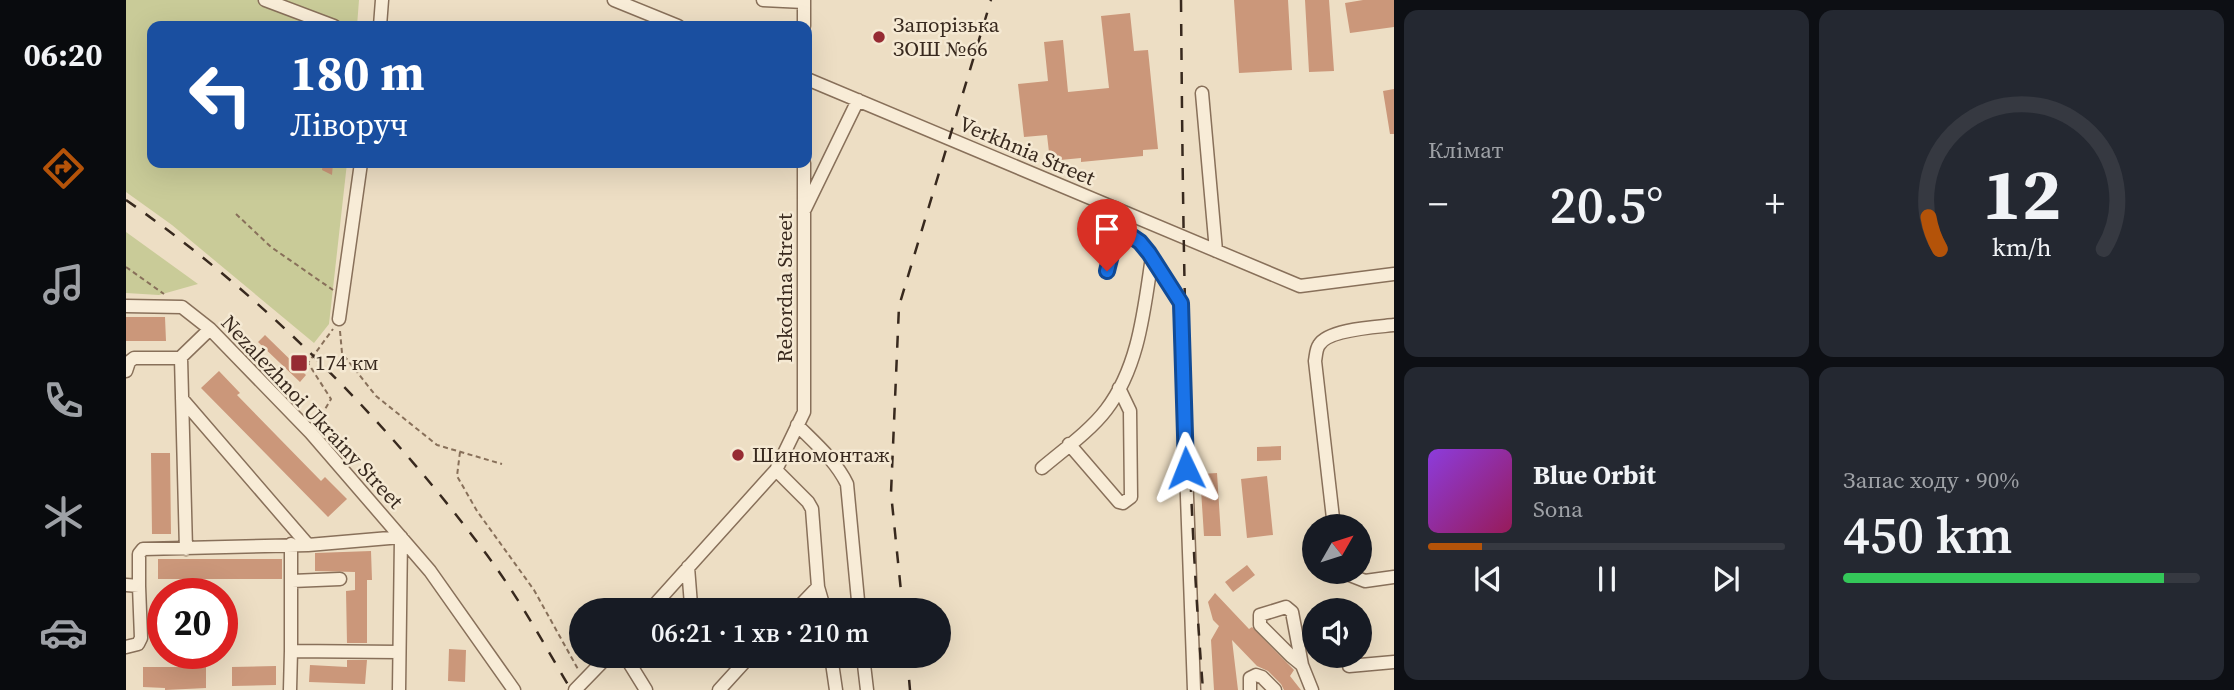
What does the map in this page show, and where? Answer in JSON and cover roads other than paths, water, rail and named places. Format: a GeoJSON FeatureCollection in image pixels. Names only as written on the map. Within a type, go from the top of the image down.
{"type":"FeatureCollection","features":[{"type":"Feature","properties":{"kind":"street"},"geometry":{"type":"LineString","coordinates":[[265,0],[320,21]]}},
{"type":"Feature","properties":{"kind":"street"},"geometry":{"type":"LineString","coordinates":[[380,21],[382,0]]}},
{"type":"Feature","properties":{"kind":"street"},"geometry":{"type":"LineString","coordinates":[[614,0],[666,21]]}},
{"type":"Feature","properties":{"kind":"street"},"geometry":{"type":"LineString","coordinates":[[763,0],[804,1],[804,21]]}},
{"type":"Feature","properties":{"kind":"street","name":"Verkhnia Street"},"geometry":{"type":"LineString","coordinates":[[812,81],[1300,286],[1394,274]]}},
{"type":"Feature","properties":{"kind":"street"},"geometry":{"type":"LineString","coordinates":[[1202,93],[1216,251]]}},
{"type":"Feature","properties":{"kind":"street"},"geometry":{"type":"LineString","coordinates":[[804,213],[858,100]]}},
{"type":"Feature","properties":{"kind":"street"},"geometry":{"type":"LineString","coordinates":[[339,319],[360,168]]}},
{"type":"Feature","properties":{"kind":"street","name":"Rekordna Street"},"geometry":{"type":"LineString","coordinates":[[797,425],[804,412],[804,168]]}},
{"type":"Feature","properties":{"kind":"street"},"geometry":{"type":"LineString","coordinates":[[1107,271],[1122,211]]}},
{"type":"Feature","properties":{"kind":"street"},"geometry":{"type":"LineString","coordinates":[[1118,227],[1140,242],[1181,303],[1194,690]]}},
{"type":"Feature","properties":{"kind":"street"},"geometry":{"type":"LineString","coordinates":[[1042,468],[1104,413],[1119,388],[1141,332],[1152,257]]}},
{"type":"Feature","properties":{"kind":"street","name":"Nezalezhnoi Ukrainy Street"},"geometry":{"type":"LineString","coordinates":[[126,306],[182,307],[210,329],[312,433],[401,537],[399,690]]}},
{"type":"Feature","properties":{"kind":"street"},"geometry":{"type":"LineString","coordinates":[[1333,514],[1315,361],[1318,346],[1327,336],[1371,327],[1394,326]]}},
{"type":"Feature","properties":{"kind":"street"},"geometry":{"type":"LineString","coordinates":[[126,371],[129,362],[134,358],[181,358],[210,329]]}},
{"type":"Feature","properties":{"kind":"street"},"geometry":{"type":"LineString","coordinates":[[181,358],[186,549]]}},
{"type":"Feature","properties":{"kind":"street"},"geometry":{"type":"LineString","coordinates":[[1069,444],[1119,502],[1131,497],[1130,411],[1119,388]]}},
{"type":"Feature","properties":{"kind":"street"},"geometry":{"type":"LineString","coordinates":[[182,399],[308,545]]}},
{"type":"Feature","properties":{"kind":"street"},"geometry":{"type":"LineString","coordinates":[[661,598],[776,470],[797,425],[830,458],[847,484],[858,598]]}},
{"type":"Feature","properties":{"kind":"street"},"geometry":{"type":"LineString","coordinates":[[776,470],[812,509],[821,598]]}},
{"type":"Feature","properties":{"kind":"street"},"geometry":{"type":"LineString","coordinates":[[126,647],[138,644],[141,638],[133,586],[140,551],[308,545],[401,537],[430,571],[514,690]]}},
{"type":"Feature","properties":{"kind":"street"},"geometry":{"type":"LineString","coordinates":[[290,690],[291,544]]}},
{"type":"Feature","properties":{"kind":"street"},"geometry":{"type":"LineString","coordinates":[[688,568],[690,598]]}},
{"type":"Feature","properties":{"kind":"street"},"geometry":{"type":"LineString","coordinates":[[1372,580],[1394,577]]}},
{"type":"Feature","properties":{"kind":"street"},"geometry":{"type":"LineString","coordinates":[[292,581],[340,579]]}},
{"type":"Feature","properties":{"kind":"street"},"geometry":{"type":"LineString","coordinates":[[807,598],[818,587]]}},
{"type":"Feature","properties":{"kind":"street"},"geometry":{"type":"LineString","coordinates":[[1280,607],[1290,609],[1303,665],[1260,625],[1260,615],[1280,607]]}},
{"type":"Feature","properties":{"kind":"street"},"geometry":{"type":"LineString","coordinates":[[291,651],[399,652]]}},
{"type":"Feature","properties":{"kind":"street"},"geometry":{"type":"LineString","coordinates":[[1372,664],[1394,662]]}},
{"type":"Feature","properties":{"kind":"street"},"geometry":{"type":"LineString","coordinates":[[578,686],[596,668]]}},
{"type":"Feature","properties":{"kind":"street"},"geometry":{"type":"LineString","coordinates":[[632,668],[646,690]]}},
{"type":"Feature","properties":{"kind":"street"},"geometry":{"type":"LineString","coordinates":[[719,690],[739,668]]}},
{"type":"Feature","properties":{"kind":"street"},"geometry":{"type":"LineString","coordinates":[[833,668],[836,690]]}},
{"type":"Feature","properties":{"kind":"street"},"geometry":{"type":"LineString","coordinates":[[864,668],[867,690]]}},
{"type":"Feature","properties":{"kind":"street"},"geometry":{"type":"LineString","coordinates":[[1304,668],[1312,690]]}},
{"type":"Feature","properties":{"kind":"street"},"geometry":{"type":"LineString","coordinates":[[1250,690],[1250,678],[1256,675],[1262,677],[1275,690]]}},
{"type":"Feature","properties":{"kind":"railway"},"geometry":{"type":"LineString","coordinates":[[902,598],[891,493],[899,306],[991,0]]}},
{"type":"Feature","properties":{"kind":"railway"},"geometry":{"type":"LineString","coordinates":[[1181,0],[1189,432],[1203,690]]}},
{"type":"Feature","properties":{"kind":"railway"},"geometry":{"type":"LineString","coordinates":[[126,200],[226,277],[274,319],[365,409],[448,505],[499,571],[571,690]]}},
{"type":"Feature","properties":{"kind":"railway"},"geometry":{"type":"LineString","coordinates":[[908,668],[910,690]]}},
{"type":"Feature","properties":{"kind":"place","name":"Запорізька ЗОШ №66"},"geometry":{"type":"Point","coordinates":[879,37]}},
{"type":"Feature","properties":{"kind":"place","name":"174 км"},"geometry":{"type":"Point","coordinates":[299,363]}},
{"type":"Feature","properties":{"kind":"place","name":"Шиномонтаж"},"geometry":{"type":"Point","coordinates":[738,455]}}]}
